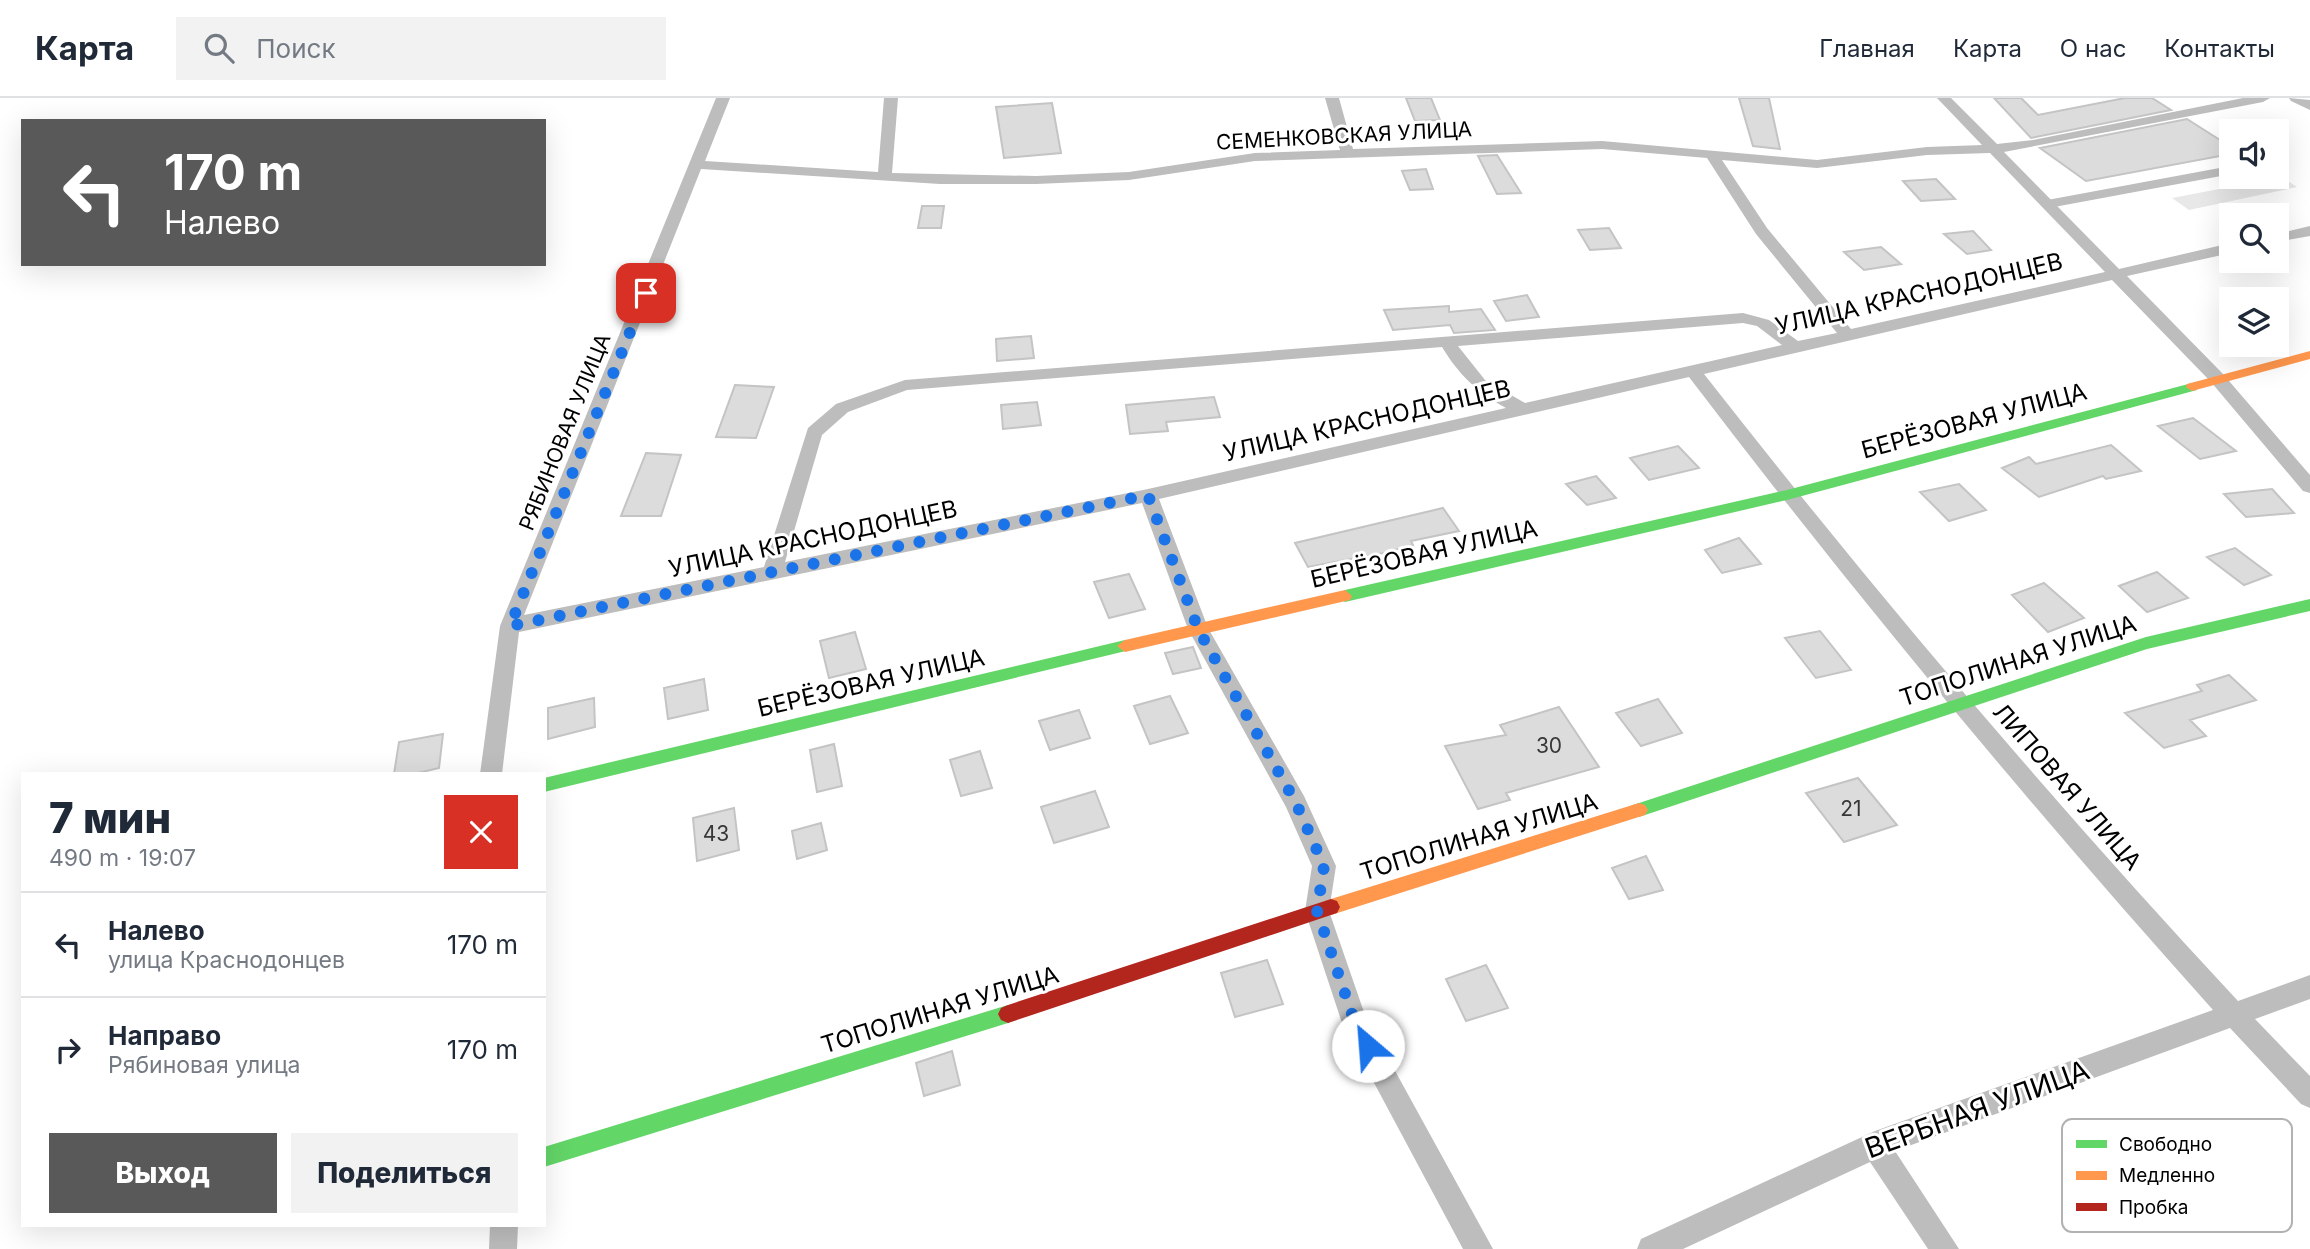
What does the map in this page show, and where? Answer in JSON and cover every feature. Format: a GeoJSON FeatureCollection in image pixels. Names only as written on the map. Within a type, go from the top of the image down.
{"type":"FeatureCollection","features":[{"type":"Feature","properties":{"kind":"street","name":"РЯБИНОВАЯ УЛИЦА"},"geometry":{"type":"LineString","coordinates":[[491,772],[510,626],[723,98]]}},
{"type":"Feature","properties":{"kind":"street"},"geometry":{"type":"LineString","coordinates":[[885,177],[891,98]]}},
{"type":"Feature","properties":{"kind":"street"},"geometry":{"type":"LineString","coordinates":[[1332,98],[1348,155]]}},
{"type":"Feature","properties":{"kind":"street"},"geometry":{"type":"LineString","coordinates":[[1944,98],[2217,379],[2310,487]]}},
{"type":"Feature","properties":{"kind":"street","name":"СЕМЕНКОВСКАЯ УЛИЦА"},"geometry":{"type":"LineString","coordinates":[[698,165],[885,177],[1009,180],[1129,176],[1255,157],[1602,145],[1817,164],[1927,150],[1993,149],[2068,138],[2263,98]]}},
{"type":"Feature","properties":{"kind":"street"},"geometry":{"type":"LineString","coordinates":[[2296,98],[2310,106]]}},
{"type":"Feature","properties":{"kind":"street"},"geometry":{"type":"LineString","coordinates":[[1711,154],[1761,231],[1849,336]]}},
{"type":"Feature","properties":{"kind":"street"},"geometry":{"type":"LineString","coordinates":[[2289,235],[2310,231]]}},
{"type":"Feature","properties":{"kind":"street","name":"УЛИЦА КРАСНОДОНЦЕВ"},"geometry":{"type":"LineString","coordinates":[[510,626],[1148,495],[2219,251]]}},
{"type":"Feature","properties":{"kind":"street"},"geometry":{"type":"LineString","coordinates":[[772,572],[814,432],[842,408],[905,385],[1743,318],[1763,323],[1796,348]]}},
{"type":"Feature","properties":{"kind":"street"},"geometry":{"type":"LineString","coordinates":[[1447,342],[1464,369],[1480,387],[1524,410]]}},
{"type":"Feature","properties":{"kind":"street","name":"БЕРЁЗОВАЯ УЛИЦА"},"geometry":{"type":"LineString","coordinates":[[546,785],[1198,629],[1787,495],[2310,355]]}},
{"type":"Feature","properties":{"kind":"street","name":"ЛИПОВАЯ УЛИЦА"},"geometry":{"type":"LineString","coordinates":[[1694,372],[1787,495],[1960,705],[2233,1016],[2310,1095]]}},
{"type":"Feature","properties":{"kind":"street"},"geometry":{"type":"LineString","coordinates":[[1148,495],[1198,629],[1296,803],[1324,866],[1317,911],[1355,1023],[1479,1249]]}},
{"type":"Feature","properties":{"kind":"street","name":"ТОПОЛИНАЯ УЛИЦА"},"geometry":{"type":"LineString","coordinates":[[546,1156],[1044,1003],[1317,911],[1563,835],[2146,643],[2310,606]]}},
{"type":"Feature","properties":{"kind":"street","name":"ВЕРБНАЯ УЛИЦА"},"geometry":{"type":"LineString","coordinates":[[1651,1249],[1875,1144],[2310,987]]}},
{"type":"Feature","properties":{"kind":"street"},"geometry":{"type":"LineString","coordinates":[[1875,1144],[1945,1249]]}},
{"type":"Feature","properties":{"kind":"street"},"geometry":{"type":"LineString","coordinates":[[503,1249],[504,1227]]}},
{"type":"Feature","properties":{"kind":"lane"},"geometry":{"type":"LineString","coordinates":[[2048,204],[2219,172]]}},
{"type":"Feature","properties":{"kind":"shaded area"},"geometry":{"type":"Polygon","coordinates":[[[2219,189],[2288,189],[2189,210],[2172,198],[2219,189]]]}},
{"type":"Feature","properties":{"kind":"building"},"geometry":{"type":"Polygon","coordinates":[[[1406,98],[1431,98],[1440,120],[1415,121],[1406,98]]]}},
{"type":"Feature","properties":{"kind":"building"},"geometry":{"type":"Polygon","coordinates":[[[1739,98],[1769,98],[1780,149],[1753,146],[1739,98]]]}},
{"type":"Feature","properties":{"kind":"building"},"geometry":{"type":"Polygon","coordinates":[[[1994,98],[2021,98],[2038,115],[2125,98],[2152,98],[2171,110],[2031,138],[1994,98]]]}},
{"type":"Feature","properties":{"kind":"building"},"geometry":{"type":"Polygon","coordinates":[[[1052,103],[1061,153],[1004,158],[996,107],[1052,103]]]}},
{"type":"Feature","properties":{"kind":"building"},"geometry":{"type":"Polygon","coordinates":[[[2187,119],[2219,139],[2219,156],[2086,181],[2040,148],[2187,119]]]}},
{"type":"Feature","properties":{"kind":"building"},"geometry":{"type":"Polygon","coordinates":[[[1497,155],[1521,193],[1497,194],[1478,156],[1497,155]]]}},
{"type":"Feature","properties":{"kind":"building"},"geometry":{"type":"Polygon","coordinates":[[[1426,169],[1433,189],[1410,190],[1402,171],[1426,169]]]}},
{"type":"Feature","properties":{"kind":"building"},"geometry":{"type":"Polygon","coordinates":[[[1936,179],[1955,199],[1921,201],[1903,181],[1936,179]]]}},
{"type":"Feature","properties":{"kind":"building"},"geometry":{"type":"Polygon","coordinates":[[[922,206],[944,206],[941,228],[918,228],[922,206]]]}},
{"type":"Feature","properties":{"kind":"building"},"geometry":{"type":"Polygon","coordinates":[[[1609,228],[1621,248],[1590,250],[1578,230],[1609,228]]]}},
{"type":"Feature","properties":{"kind":"building"},"geometry":{"type":"Polygon","coordinates":[[[1973,231],[1991,250],[1967,254],[1944,234],[1973,231]]]}},
{"type":"Feature","properties":{"kind":"building"},"geometry":{"type":"Polygon","coordinates":[[[1881,247],[1901,264],[1864,270],[1844,252],[1881,247]]]}},
{"type":"Feature","properties":{"kind":"building"},"geometry":{"type":"Polygon","coordinates":[[[1527,295],[1539,317],[1506,321],[1494,301],[1527,295]]]}},
{"type":"Feature","properties":{"kind":"building"},"geometry":{"type":"Polygon","coordinates":[[[1449,306],[1449,312],[1481,309],[1495,330],[1454,333],[1450,325],[1393,330],[1384,310],[1449,306]]]}},
{"type":"Feature","properties":{"kind":"building"},"geometry":{"type":"Polygon","coordinates":[[[1031,336],[1034,358],[997,361],[996,339],[1031,336]]]}},
{"type":"Feature","properties":{"kind":"building"},"geometry":{"type":"Polygon","coordinates":[[[735,385],[774,387],[756,438],[716,437],[735,385]]]}},
{"type":"Feature","properties":{"kind":"building"},"geometry":{"type":"Polygon","coordinates":[[[1214,397],[1220,417],[1166,422],[1168,431],[1130,434],[1126,405],[1214,397]]]}},
{"type":"Feature","properties":{"kind":"building"},"geometry":{"type":"Polygon","coordinates":[[[1037,402],[1041,425],[1003,429],[1001,405],[1037,402]]]}},
{"type":"Feature","properties":{"kind":"building"},"geometry":{"type":"Polygon","coordinates":[[[2193,418],[2236,451],[2200,459],[2158,426],[2193,418]]]}},
{"type":"Feature","properties":{"kind":"building"},"geometry":{"type":"Polygon","coordinates":[[[2111,445],[2141,471],[2106,479],[2103,476],[2039,497],[2002,468],[2029,457],[2036,464],[2111,445]]]}},
{"type":"Feature","properties":{"kind":"building"},"geometry":{"type":"Polygon","coordinates":[[[1678,446],[1699,468],[1649,480],[1630,458],[1678,446]]]}},
{"type":"Feature","properties":{"kind":"building"},"geometry":{"type":"Polygon","coordinates":[[[646,453],[681,455],[661,516],[621,516],[646,453]]]}},
{"type":"Feature","properties":{"kind":"building"},"geometry":{"type":"Polygon","coordinates":[[[1596,476],[1616,498],[1587,505],[1566,484],[1596,476]]]}},
{"type":"Feature","properties":{"kind":"building"},"geometry":{"type":"Polygon","coordinates":[[[1959,484],[1986,510],[1949,521],[1920,492],[1959,484]]]}},
{"type":"Feature","properties":{"kind":"building"},"geometry":{"type":"Polygon","coordinates":[[[2272,489],[2294,513],[2246,517],[2224,494],[2272,489]]]}},
{"type":"Feature","properties":{"kind":"building"},"geometry":{"type":"Polygon","coordinates":[[[1443,508],[1459,531],[1411,541],[1413,545],[1384,553],[1308,567],[1295,543],[1443,508]]]}},
{"type":"Feature","properties":{"kind":"building"},"geometry":{"type":"Polygon","coordinates":[[[1739,538],[1761,564],[1722,573],[1705,550],[1739,538]]]}},
{"type":"Feature","properties":{"kind":"building"},"geometry":{"type":"Polygon","coordinates":[[[2235,548],[2271,575],[2244,585],[2207,557],[2235,548]]]}},
{"type":"Feature","properties":{"kind":"building"},"geometry":{"type":"Polygon","coordinates":[[[2157,572],[2188,598],[2147,612],[2119,586],[2157,572]]]}},
{"type":"Feature","properties":{"kind":"building"},"geometry":{"type":"Polygon","coordinates":[[[1129,574],[1145,609],[1109,618],[1094,582],[1129,574]]]}},
{"type":"Feature","properties":{"kind":"building"},"geometry":{"type":"Polygon","coordinates":[[[2044,583],[2084,618],[2048,632],[2012,595],[2044,583]]]}},
{"type":"Feature","properties":{"kind":"building"},"geometry":{"type":"Polygon","coordinates":[[[1820,631],[1851,670],[1816,678],[1785,638],[1820,631]]]}},
{"type":"Feature","properties":{"kind":"building"},"geometry":{"type":"Polygon","coordinates":[[[855,632],[866,669],[829,678],[820,641],[855,632]]]}},
{"type":"Feature","properties":{"kind":"building"},"geometry":{"type":"Polygon","coordinates":[[[1193,647],[1201,668],[1173,674],[1165,653],[1193,647]]]}},
{"type":"Feature","properties":{"kind":"building"},"geometry":{"type":"Polygon","coordinates":[[[2229,675],[2256,700],[2190,720],[2206,736],[2164,748],[2125,713],[2202,691],[2197,685],[2229,675]]]}},
{"type":"Feature","properties":{"kind":"building"},"geometry":{"type":"Polygon","coordinates":[[[704,679],[708,710],[668,719],[664,688],[704,679]]]}},
{"type":"Feature","properties":{"kind":"building"},"geometry":{"type":"Polygon","coordinates":[[[1170,696],[1188,733],[1150,744],[1134,706],[1170,696]]]}},
{"type":"Feature","properties":{"kind":"building"},"geometry":{"type":"Polygon","coordinates":[[[594,698],[595,727],[548,739],[548,708],[594,698]]]}},
{"type":"Feature","properties":{"kind":"building"},"geometry":{"type":"Polygon","coordinates":[[[1658,699],[1682,733],[1641,746],[1616,713],[1658,699]]]}},
{"type":"Feature","properties":{"kind":"building"},"geometry":{"type":"Polygon","coordinates":[[[1559,707],[1599,767],[1506,793],[1510,800],[1478,809],[1445,746],[1506,735],[1500,725],[1559,707]]]}},
{"type":"Feature","properties":{"kind":"building"},"geometry":{"type":"Polygon","coordinates":[[[1079,710],[1090,738],[1050,750],[1039,721],[1079,710]]]}},
{"type":"Feature","properties":{"kind":"building"},"geometry":{"type":"Polygon","coordinates":[[[443,734],[439,768],[422,772],[394,772],[399,742],[443,734]]]}},
{"type":"Feature","properties":{"kind":"building"},"geometry":{"type":"Polygon","coordinates":[[[834,744],[842,786],[817,792],[810,750],[834,744]]]}},
{"type":"Feature","properties":{"kind":"building"},"geometry":{"type":"Polygon","coordinates":[[[980,751],[992,788],[961,796],[950,760],[980,751]]]}},
{"type":"Feature","properties":{"kind":"building"},"geometry":{"type":"Polygon","coordinates":[[[1858,778],[1897,825],[1844,842],[1806,793],[1858,778]]]}},
{"type":"Feature","properties":{"kind":"building"},"geometry":{"type":"Polygon","coordinates":[[[1095,791],[1109,827],[1054,843],[1041,807],[1095,791]]]}},
{"type":"Feature","properties":{"kind":"building"},"geometry":{"type":"Polygon","coordinates":[[[734,808],[739,850],[697,861],[693,818],[734,808]]]}},
{"type":"Feature","properties":{"kind":"building"},"geometry":{"type":"Polygon","coordinates":[[[821,823],[827,850],[797,859],[792,831],[821,823]]]}},
{"type":"Feature","properties":{"kind":"building"},"geometry":{"type":"Polygon","coordinates":[[[1646,856],[1663,890],[1629,899],[1612,868],[1646,856]]]}},
{"type":"Feature","properties":{"kind":"building"},"geometry":{"type":"Polygon","coordinates":[[[1267,960],[1283,1004],[1235,1017],[1221,973],[1267,960]]]}},
{"type":"Feature","properties":{"kind":"building"},"geometry":{"type":"Polygon","coordinates":[[[1486,965],[1508,1008],[1466,1021],[1446,979],[1486,965]]]}},
{"type":"Feature","properties":{"kind":"building"},"geometry":{"type":"Polygon","coordinates":[[[952,1051],[960,1085],[924,1096],[916,1063],[952,1051]]]}},
{"type":"Feature","properties":{"kind":"traffic: fast"},"geometry":{"type":"LineString","coordinates":[[1345,596],[1787,495],[2192,387]]}},
{"type":"Feature","properties":{"kind":"traffic: fast"},"geometry":{"type":"LineString","coordinates":[[1639,810],[2146,643],[2310,605]]}},
{"type":"Feature","properties":{"kind":"traffic: fast"},"geometry":{"type":"LineString","coordinates":[[546,785],[1125,646]]}},
{"type":"Feature","properties":{"kind":"traffic: fast"},"geometry":{"type":"LineString","coordinates":[[546,1156],[1008,1014]]}},
{"type":"Feature","properties":{"kind":"traffic: slow"},"geometry":{"type":"LineString","coordinates":[[2192,387],[2310,355]]}},
{"type":"Feature","properties":{"kind":"traffic: slow"},"geometry":{"type":"LineString","coordinates":[[1125,646],[1345,596]]}},
{"type":"Feature","properties":{"kind":"traffic: slow"},"geometry":{"type":"LineString","coordinates":[[1331,907],[1639,810]]}},
{"type":"Feature","properties":{"kind":"traffic: jam"},"geometry":{"type":"LineString","coordinates":[[1008,1014],[1331,907]]}},
{"type":"Feature","properties":{"kind":"route"},"geometry":{"type":"LineString","coordinates":[[646,293],[510,626],[1148,495],[1198,629],[1296,803],[1324,866],[1317,911],[1355,1023],[1368,1046]]}}]}
